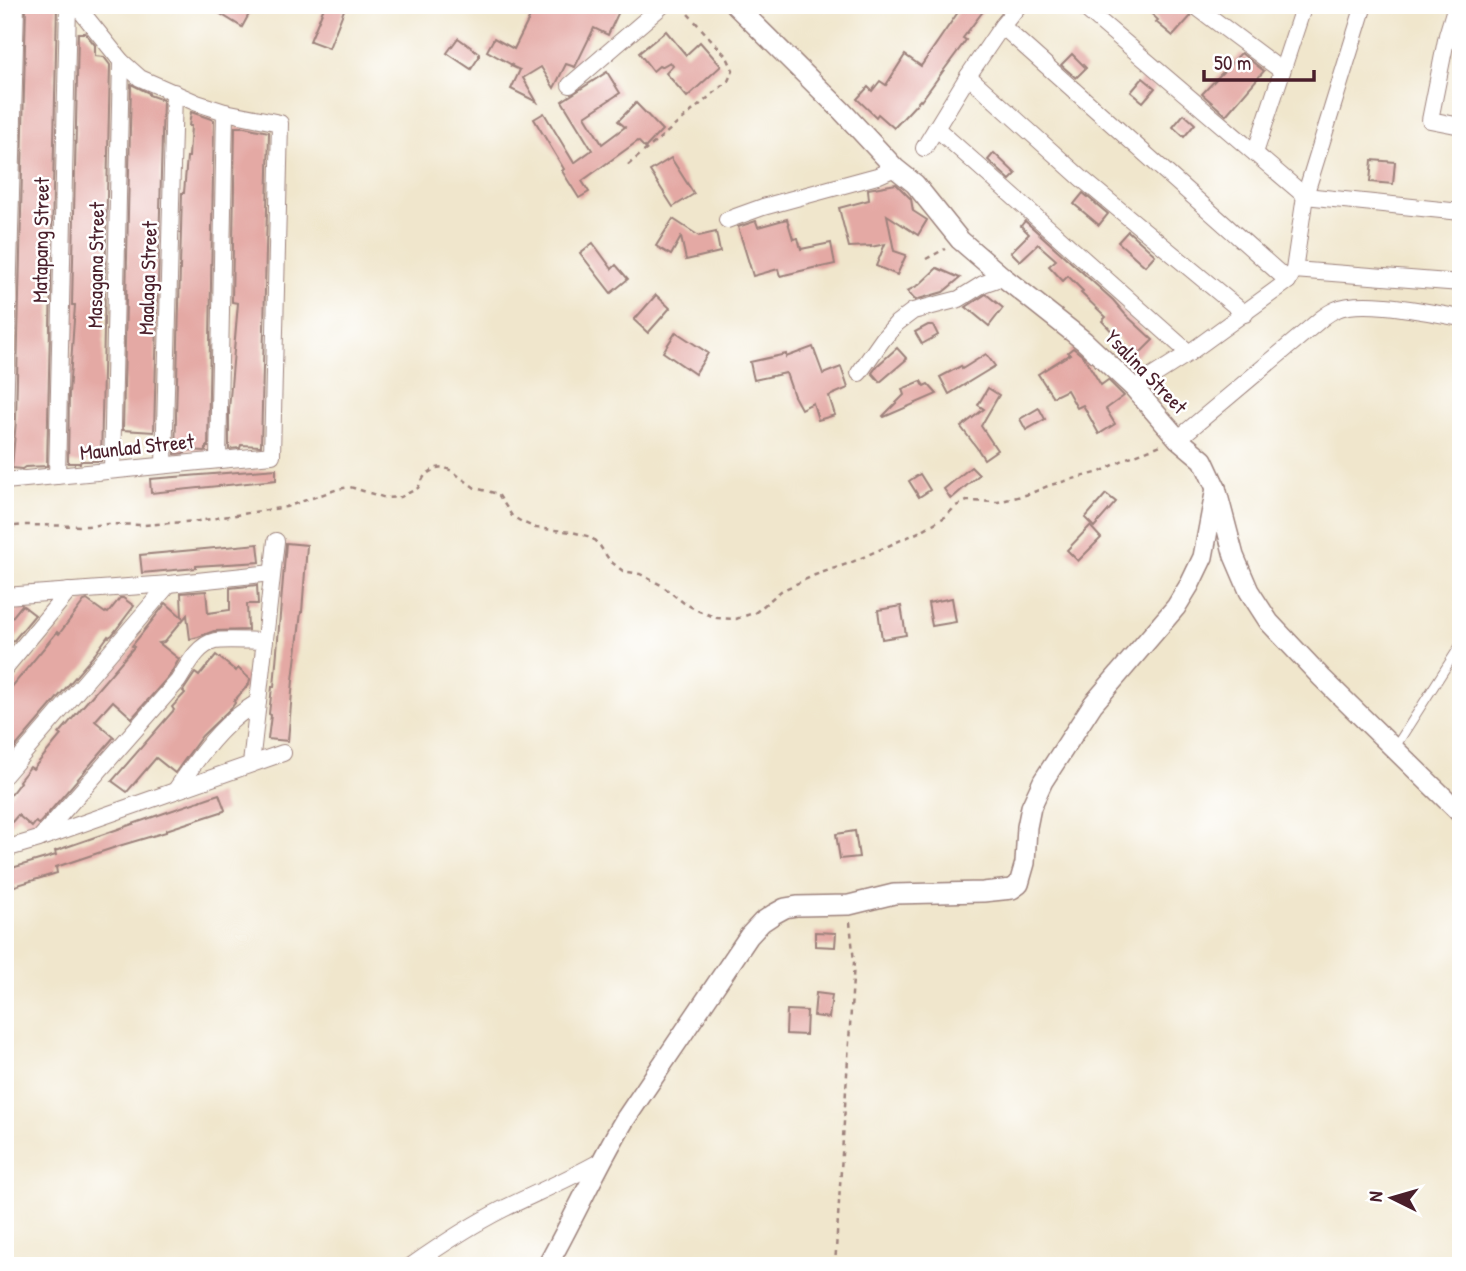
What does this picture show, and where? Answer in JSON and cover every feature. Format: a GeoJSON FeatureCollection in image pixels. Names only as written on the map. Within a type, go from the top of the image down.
{"type":"FeatureCollection","features":[{"type":"Feature","properties":{"kind":"street"},"geometry":{"type":"LineString","coordinates":[[5,420],[16,5]]}},
{"type":"Feature","properties":{"kind":"street","name":"Matapang Street"},"geometry":{"type":"LineString","coordinates":[[57,476],[68,5]]}},
{"type":"Feature","properties":{"kind":"street"},"geometry":{"type":"LineString","coordinates":[[76,5],[121,61],[140,78],[225,112],[218,460]]}},
{"type":"Feature","properties":{"kind":"street"},"geometry":{"type":"LineString","coordinates":[[570,85],[663,5]]}},
{"type":"Feature","properties":{"kind":"street","name":"Ysalina Street"},"geometry":{"type":"LineString","coordinates":[[735,5],[842,111],[895,168],[915,184],[960,240],[1084,341],[1135,388],[1178,439],[1203,460],[1216,488],[1234,556],[1249,591],[1269,622],[1461,814]]}},
{"type":"Feature","properties":{"kind":"street"},"geometry":{"type":"LineString","coordinates":[[925,148],[968,76],[1019,5]]}},
{"type":"Feature","properties":{"kind":"street"},"geometry":{"type":"LineString","coordinates":[[1081,5],[1305,196],[1461,212]]}},
{"type":"Feature","properties":{"kind":"street"},"geometry":{"type":"LineString","coordinates":[[1194,5],[1282,71]]}},
{"type":"Feature","properties":{"kind":"street"},"geometry":{"type":"LineString","coordinates":[[1135,388],[1245,314],[1291,276],[1305,196],[1364,5]]}},
{"type":"Feature","properties":{"kind":"street"},"geometry":{"type":"LineString","coordinates":[[1456,5],[1454,36],[1430,120],[1461,126]]}},
{"type":"Feature","properties":{"kind":"street"},"geometry":{"type":"LineString","coordinates":[[1255,153],[1301,6]]}},
{"type":"Feature","properties":{"kind":"street"},"geometry":{"type":"LineString","coordinates":[[1002,26],[1291,276],[1461,283]]}},
{"type":"Feature","properties":{"kind":"street","name":"Masagana Street"},"geometry":{"type":"LineString","coordinates":[[112,470],[121,61]]}},
{"type":"Feature","properties":{"kind":"street"},"geometry":{"type":"LineString","coordinates":[[968,76],[1082,178],[1245,314]]}},
{"type":"Feature","properties":{"kind":"street","name":"Maalaga Street"},"geometry":{"type":"LineString","coordinates":[[164,466],[174,92]]}},
{"type":"Feature","properties":{"kind":"street","name":"Maunlad Street"},"geometry":{"type":"LineString","coordinates":[[5,481],[272,455],[279,123],[225,112]]}},
{"type":"Feature","properties":{"kind":"street"},"geometry":{"type":"LineString","coordinates":[[936,128],[1189,353]]}},
{"type":"Feature","properties":{"kind":"street"},"geometry":{"type":"LineString","coordinates":[[727,220],[763,207],[877,176],[895,168]]}},
{"type":"Feature","properties":{"kind":"street"},"geometry":{"type":"LineString","coordinates":[[859,373],[883,339],[897,323],[913,311],[959,299],[983,284],[1003,277]]}},
{"type":"Feature","properties":{"kind":"street"},"geometry":{"type":"LineString","coordinates":[[1178,439],[1336,309],[1390,306],[1461,318]]}},
{"type":"Feature","properties":{"kind":"street"},"geometry":{"type":"LineString","coordinates":[[547,1266],[624,1121],[749,936],[762,922],[785,908],[797,906],[849,905],[894,894],[983,892],[1012,889],[1019,884],[1025,863],[1031,807],[1044,781],[1093,704],[1175,607],[1190,584],[1203,557],[1216,488]]}},
{"type":"Feature","properties":{"kind":"street"},"geometry":{"type":"LineString","coordinates":[[251,764],[276,541]]}},
{"type":"Feature","properties":{"kind":"street"},"geometry":{"type":"LineString","coordinates":[[5,596],[169,584],[272,573]]}},
{"type":"Feature","properties":{"kind":"street"},"geometry":{"type":"LineString","coordinates":[[5,775],[169,584]]}},
{"type":"Feature","properties":{"kind":"street"},"geometry":{"type":"LineString","coordinates":[[5,668],[69,591]]}},
{"type":"Feature","properties":{"kind":"street"},"geometry":{"type":"LineString","coordinates":[[39,839],[178,681],[193,658],[205,646],[215,641],[265,641]]}},
{"type":"Feature","properties":{"kind":"street"},"geometry":{"type":"LineString","coordinates":[[175,791],[202,752],[221,731],[258,702]]}},
{"type":"Feature","properties":{"kind":"street"},"geometry":{"type":"LineString","coordinates":[[5,849],[283,752]]}},
{"type":"Feature","properties":{"kind":"street"},"geometry":{"type":"LineString","coordinates":[[411,1266],[468,1228],[601,1161]]}},
{"type":"Feature","properties":{"kind":"lane"},"geometry":{"type":"LineString","coordinates":[[1394,749],[1459,647]]}},
{"type":"Feature","properties":{"kind":"path"},"geometry":{"type":"LineString","coordinates":[[628,165],[728,81],[733,69],[727,57],[680,5]]}},
{"type":"Feature","properties":{"kind":"path"},"geometry":{"type":"LineString","coordinates":[[926,259],[960,240]]}},
{"type":"Feature","properties":{"kind":"path"},"geometry":{"type":"LineString","coordinates":[[5,527],[169,524],[286,507],[350,487],[386,498],[401,497],[418,488],[425,475],[443,467],[475,488],[498,494],[512,516],[522,522],[536,528],[591,537],[610,561],[623,570],[640,574],[661,585],[699,611],[717,618],[736,619],[756,612],[781,591],[793,585],[919,532],[967,501],[998,502],[1029,494],[1050,485],[1100,472],[1127,458],[1178,439]]}},
{"type":"Feature","properties":{"kind":"path"},"geometry":{"type":"LineString","coordinates":[[835,1266],[854,962],[849,905]]}},
{"type":"Feature","properties":{"kind":"building"},"geometry":{"type":"Polygon","coordinates":[[[26,5],[57,5],[47,466],[22,469],[12,468],[16,420],[26,5]]]}},
{"type":"Feature","properties":{"kind":"building"},"geometry":{"type":"Polygon","coordinates":[[[206,5],[254,5],[242,27],[206,5]]]}},
{"type":"Feature","properties":{"kind":"building"},"geometry":{"type":"Polygon","coordinates":[[[325,5],[346,5],[329,48],[310,41],[325,5]]]}},
{"type":"Feature","properties":{"kind":"building"},"geometry":{"type":"Polygon","coordinates":[[[536,5],[622,5],[608,35],[594,28],[575,67],[566,64],[554,88],[541,67],[523,78],[537,102],[511,89],[520,70],[487,51],[494,38],[514,49],[536,5]]]}},
{"type":"Feature","properties":{"kind":"building"},"geometry":{"type":"Polygon","coordinates":[[[963,5],[977,5],[984,10],[963,38],[966,40],[921,101],[894,128],[878,114],[876,117],[857,99],[868,87],[872,91],[880,81],[886,85],[905,55],[921,66],[963,5]]]}},
{"type":"Feature","properties":{"kind":"building"},"geometry":{"type":"Polygon","coordinates":[[[1142,5],[1184,5],[1191,16],[1173,36],[1156,22],[1158,20],[1142,5]]]}},
{"type":"Feature","properties":{"kind":"building"},"geometry":{"type":"Polygon","coordinates":[[[666,31],[686,55],[700,42],[721,66],[687,97],[666,73],[673,66],[670,62],[653,71],[639,53],[666,31]]]}},
{"type":"Feature","properties":{"kind":"building"},"geometry":{"type":"Polygon","coordinates":[[[78,33],[85,33],[95,45],[95,56],[104,57],[110,65],[101,461],[68,463],[75,305],[72,305],[78,33]]]}},
{"type":"Feature","properties":{"kind":"building"},"geometry":{"type":"Polygon","coordinates":[[[458,38],[479,53],[471,69],[447,53],[458,38]]]}},
{"type":"Feature","properties":{"kind":"building"},"geometry":{"type":"Polygon","coordinates":[[[1241,53],[1264,71],[1226,115],[1202,94],[1241,53]]]}},
{"type":"Feature","properties":{"kind":"building"},"geometry":{"type":"Polygon","coordinates":[[[1072,54],[1086,68],[1076,78],[1061,65],[1072,54]]]}},
{"type":"Feature","properties":{"kind":"building"},"geometry":{"type":"Polygon","coordinates":[[[607,72],[620,93],[585,116],[602,144],[625,127],[618,121],[636,103],[662,130],[645,148],[638,141],[582,181],[589,192],[579,198],[534,119],[544,113],[574,163],[592,150],[562,101],[607,72]]]}},
{"type":"Feature","properties":{"kind":"building"},"geometry":{"type":"Polygon","coordinates":[[[1143,78],[1155,88],[1143,102],[1131,92],[1143,78]]]}},
{"type":"Feature","properties":{"kind":"building"},"geometry":{"type":"Polygon","coordinates":[[[131,84],[163,100],[154,432],[123,430],[131,84]]]}},
{"type":"Feature","properties":{"kind":"building"},"geometry":{"type":"Polygon","coordinates":[[[191,112],[214,120],[208,447],[206,451],[186,450],[185,453],[175,454],[182,193],[189,157],[191,112]]]}},
{"type":"Feature","properties":{"kind":"building"},"geometry":{"type":"Polygon","coordinates":[[[1184,114],[1195,124],[1184,137],[1173,127],[1184,114]]]}},
{"type":"Feature","properties":{"kind":"building"},"geometry":{"type":"Polygon","coordinates":[[[235,127],[269,132],[261,446],[241,445],[240,448],[229,449],[229,410],[238,303],[232,302],[235,127]]]}},
{"type":"Feature","properties":{"kind":"building"},"geometry":{"type":"Polygon","coordinates":[[[994,153],[1016,174],[1010,180],[988,160],[994,153]]]}},
{"type":"Feature","properties":{"kind":"building"},"geometry":{"type":"Polygon","coordinates":[[[671,158],[694,194],[673,207],[650,171],[671,158]]]}},
{"type":"Feature","properties":{"kind":"building"},"geometry":{"type":"Polygon","coordinates":[[[1372,160],[1395,162],[1393,184],[1370,182],[1372,160]]]}},
{"type":"Feature","properties":{"kind":"building"},"geometry":{"type":"Polygon","coordinates":[[[896,184],[911,199],[913,211],[927,220],[918,235],[887,215],[894,251],[906,255],[897,275],[876,266],[885,244],[849,247],[839,208],[869,200],[868,189],[896,184]]]}},
{"type":"Feature","properties":{"kind":"building"},"geometry":{"type":"Polygon","coordinates":[[[1083,193],[1108,214],[1099,225],[1074,204],[1083,193]]]}},
{"type":"Feature","properties":{"kind":"building"},"geometry":{"type":"Polygon","coordinates":[[[673,219],[699,236],[716,232],[720,252],[686,260],[681,237],[671,255],[656,246],[673,219]]]}},
{"type":"Feature","properties":{"kind":"building"},"geometry":{"type":"Polygon","coordinates":[[[787,219],[793,239],[798,238],[801,249],[831,243],[835,264],[780,276],[778,269],[753,276],[738,227],[756,221],[758,227],[787,219]]]}},
{"type":"Feature","properties":{"kind":"building"},"geometry":{"type":"Polygon","coordinates":[[[1025,221],[1153,340],[1139,354],[1135,356],[1102,321],[1106,317],[1068,276],[1063,281],[1049,266],[1056,260],[1038,244],[1020,261],[1011,252],[1029,234],[1021,226],[1025,221]]]}},
{"type":"Feature","properties":{"kind":"building"},"geometry":{"type":"Polygon","coordinates":[[[1128,231],[1155,255],[1145,266],[1118,242],[1128,231]]]}},
{"type":"Feature","properties":{"kind":"building"},"geometry":{"type":"Polygon","coordinates":[[[593,243],[612,269],[616,265],[628,279],[611,293],[580,253],[593,243]]]}},
{"type":"Feature","properties":{"kind":"building"},"geometry":{"type":"Polygon","coordinates":[[[937,268],[960,278],[943,292],[915,300],[907,291],[919,285],[937,268]]]}},
{"type":"Feature","properties":{"kind":"building"},"geometry":{"type":"Polygon","coordinates":[[[986,294],[1003,308],[989,326],[966,307],[986,294]]]}},
{"type":"Feature","properties":{"kind":"building"},"geometry":{"type":"Polygon","coordinates":[[[656,295],[670,308],[648,333],[634,320],[656,295]]]}},
{"type":"Feature","properties":{"kind":"building"},"geometry":{"type":"Polygon","coordinates":[[[933,325],[938,335],[922,344],[915,332],[933,325]]]}},
{"type":"Feature","properties":{"kind":"building"},"geometry":{"type":"Polygon","coordinates":[[[676,332],[708,353],[695,374],[663,352],[676,332]]]}},
{"type":"Feature","properties":{"kind":"building"},"geometry":{"type":"Polygon","coordinates":[[[813,347],[823,374],[841,367],[848,388],[829,396],[835,415],[818,420],[813,403],[801,409],[786,373],[754,380],[750,362],[786,354],[786,357],[813,347]]]}},
{"type":"Feature","properties":{"kind":"building"},"geometry":{"type":"Polygon","coordinates":[[[897,348],[907,359],[880,382],[872,373],[897,348]]]}},
{"type":"Feature","properties":{"kind":"building"},"geometry":{"type":"Polygon","coordinates":[[[1073,348],[1084,357],[1101,385],[1108,380],[1124,396],[1106,409],[1115,424],[1099,434],[1083,405],[1077,408],[1067,390],[1053,397],[1038,374],[1070,354],[1068,352],[1073,348]]]}},
{"type":"Feature","properties":{"kind":"building"},"geometry":{"type":"Polygon","coordinates":[[[986,354],[995,366],[949,394],[940,377],[961,366],[962,369],[986,354]]]}},
{"type":"Feature","properties":{"kind":"building"},"geometry":{"type":"Polygon","coordinates":[[[921,381],[937,394],[883,416],[904,395],[902,389],[921,381]]]}},
{"type":"Feature","properties":{"kind":"building"},"geometry":{"type":"Polygon","coordinates":[[[988,388],[999,395],[981,426],[997,450],[984,459],[961,427],[984,409],[978,405],[988,388]]]}},
{"type":"Feature","properties":{"kind":"building"},"geometry":{"type":"Polygon","coordinates":[[[1039,408],[1045,419],[1026,430],[1020,419],[1039,408]]]}},
{"type":"Feature","properties":{"kind":"building"},"geometry":{"type":"Polygon","coordinates":[[[971,467],[979,475],[951,499],[944,489],[971,467]]]}},
{"type":"Feature","properties":{"kind":"building"},"geometry":{"type":"Polygon","coordinates":[[[276,469],[276,480],[151,493],[150,479],[276,469]]]}},
{"type":"Feature","properties":{"kind":"building"},"geometry":{"type":"Polygon","coordinates":[[[920,474],[930,490],[919,497],[909,481],[920,474]]]}},
{"type":"Feature","properties":{"kind":"building"},"geometry":{"type":"Polygon","coordinates":[[[1106,494],[1116,502],[1094,527],[1085,518],[1106,494]]]}},
{"type":"Feature","properties":{"kind":"building"},"geometry":{"type":"Polygon","coordinates":[[[1090,526],[1101,538],[1078,561],[1067,550],[1090,526]]]}},
{"type":"Feature","properties":{"kind":"building"},"geometry":{"type":"Polygon","coordinates":[[[286,543],[307,545],[288,741],[268,739],[286,543]]]}},
{"type":"Feature","properties":{"kind":"building"},"geometry":{"type":"Polygon","coordinates":[[[258,544],[260,562],[142,573],[140,555],[258,544]]]}},
{"type":"Feature","properties":{"kind":"building"},"geometry":{"type":"Polygon","coordinates":[[[257,585],[258,604],[247,604],[248,630],[214,631],[190,639],[187,615],[164,642],[159,643],[179,659],[170,675],[132,718],[113,701],[95,721],[114,737],[39,824],[36,822],[32,827],[18,815],[5,830],[5,802],[19,781],[30,767],[33,769],[61,735],[59,734],[134,647],[132,646],[166,603],[182,617],[181,593],[206,591],[208,613],[230,610],[230,588],[257,585]]]}},
{"type":"Feature","properties":{"kind":"building"},"geometry":{"type":"Polygon","coordinates":[[[120,598],[134,606],[5,759],[5,695],[84,601],[87,600],[108,613],[120,598]]]}},
{"type":"Feature","properties":{"kind":"building"},"geometry":{"type":"Polygon","coordinates":[[[952,598],[956,622],[932,626],[928,603],[952,598]]]}},
{"type":"Feature","properties":{"kind":"building"},"geometry":{"type":"Polygon","coordinates":[[[22,605],[35,615],[5,651],[5,626],[22,605]]]}},
{"type":"Feature","properties":{"kind":"building"},"geometry":{"type":"Polygon","coordinates":[[[901,606],[906,635],[882,639],[878,610],[901,606]]]}},
{"type":"Feature","properties":{"kind":"building"},"geometry":{"type":"Polygon","coordinates":[[[216,655],[250,679],[232,707],[202,736],[175,773],[156,758],[127,792],[112,781],[174,710],[172,707],[185,693],[183,691],[195,673],[199,676],[216,655]]]}},
{"type":"Feature","properties":{"kind":"building"},"geometry":{"type":"Polygon","coordinates":[[[219,794],[224,811],[56,867],[57,873],[5,889],[5,870],[56,855],[55,851],[219,794]]]}},
{"type":"Feature","properties":{"kind":"building"},"geometry":{"type":"Polygon","coordinates":[[[855,831],[859,857],[840,859],[836,834],[855,831]]]}},
{"type":"Feature","properties":{"kind":"building"},"geometry":{"type":"Polygon","coordinates":[[[815,932],[836,933],[835,947],[815,946],[815,932]]]}},
{"type":"Feature","properties":{"kind":"building"},"geometry":{"type":"Polygon","coordinates":[[[816,993],[832,995],[829,1018],[814,1016],[816,993]]]}},
{"type":"Feature","properties":{"kind":"building"},"geometry":{"type":"Polygon","coordinates":[[[787,1010],[807,1011],[806,1035],[786,1034],[787,1010]]]}}]}
